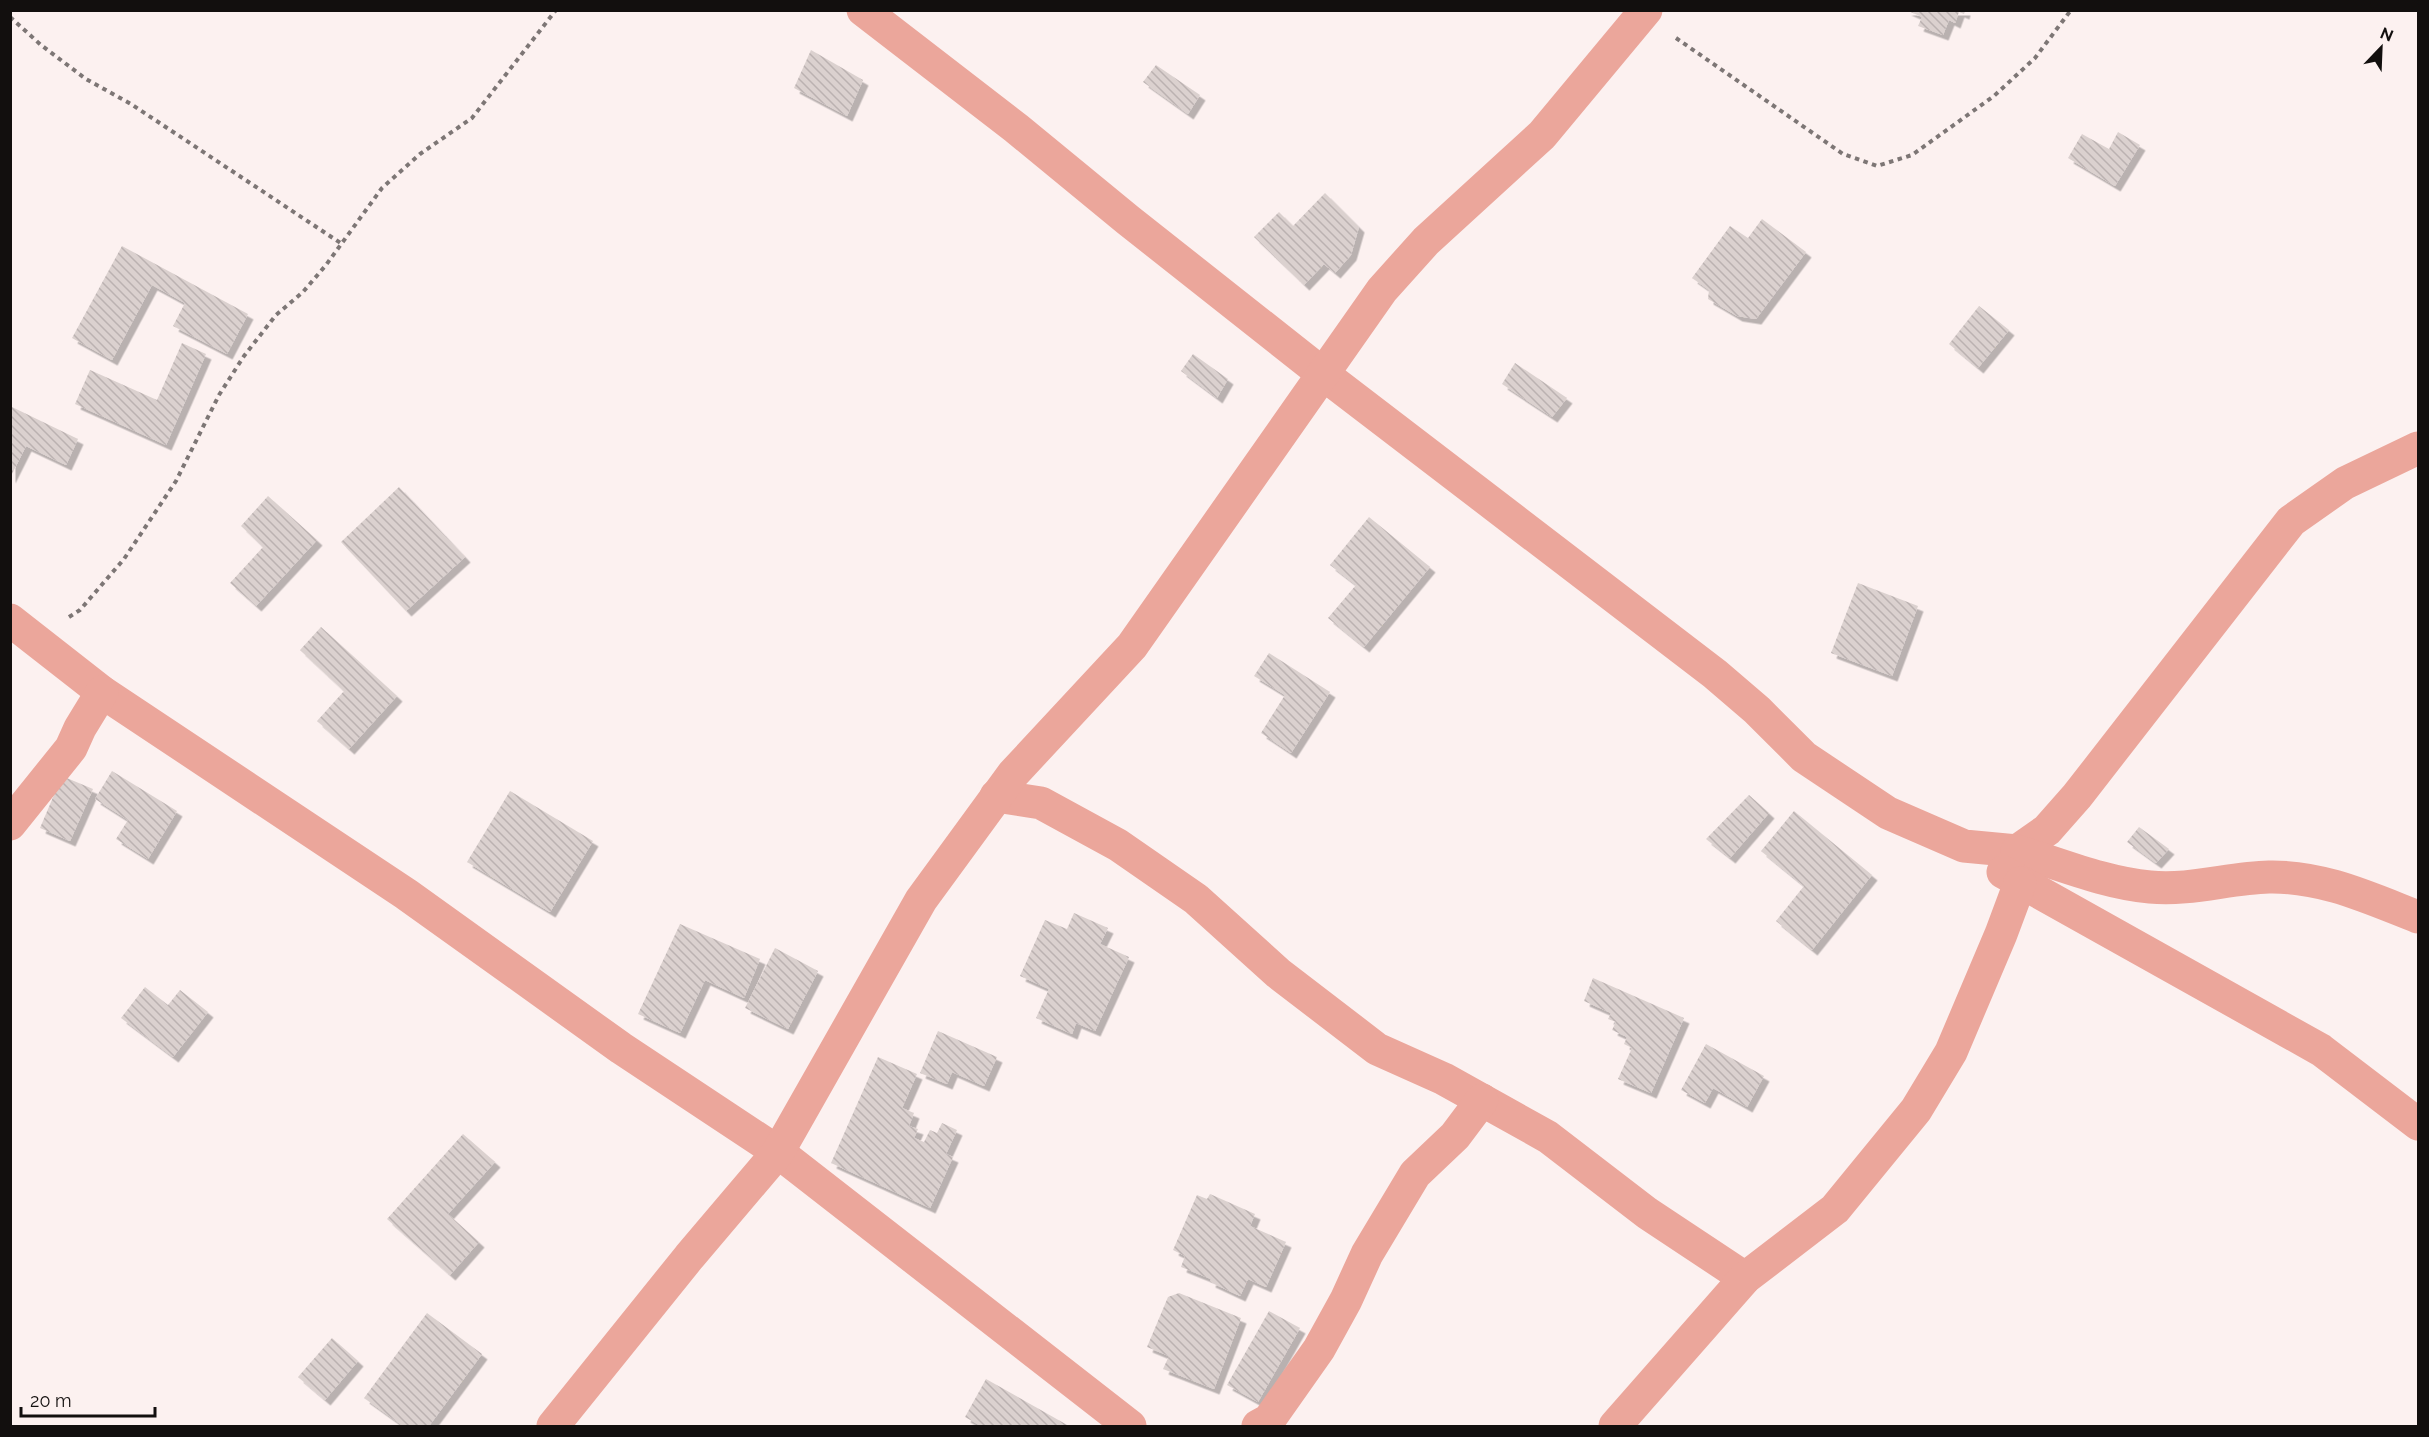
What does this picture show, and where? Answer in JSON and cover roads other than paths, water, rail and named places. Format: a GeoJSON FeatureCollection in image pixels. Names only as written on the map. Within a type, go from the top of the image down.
{"type":"FeatureCollection","features":[{"type":"Feature","properties":{"kind":"street"},"geometry":{"type":"LineString","coordinates":[[863,10],[1016,128],[1323,374],[1715,674],[1757,710],[1804,757],[1888,813],[1964,846],[2020,883],[2321,1050],[2418,1124]]}},
{"type":"Feature","properties":{"kind":"street"},"geometry":{"type":"LineString","coordinates":[[553,1426],[777,1152],[921,900],[1013,774],[1132,646],[1382,290],[1426,241],[1542,135],[1644,13]]}},
{"type":"Feature","properties":{"kind":"street"},"geometry":{"type":"LineString","coordinates":[[2017,851],[2047,830],[2077,796],[2291,521],[2344,483],[2418,448]]}},
{"type":"Feature","properties":{"kind":"street"},"geometry":{"type":"LineString","coordinates":[[22,629],[102,692],[406,894],[621,1048],[777,1152],[1130,1426]]}},
{"type":"Feature","properties":{"kind":"street"},"geometry":{"type":"LineString","coordinates":[[10,824],[71,748],[80,728],[102,692]]}},
{"type":"Feature","properties":{"kind":"street"},"geometry":{"type":"LineString","coordinates":[[996,796],[1041,803],[1118,845],[1196,899],[1278,973],[1377,1049],[1444,1079],[1548,1137],[1647,1213],[1745,1278]]}},
{"type":"Feature","properties":{"kind":"street"},"geometry":{"type":"LineString","coordinates":[[1964,846],[2017,851],[2129,885],[2146,887],[2197,886],[2266,877],[2298,878],[2332,884],[2418,917]]}},
{"type":"Feature","properties":{"kind":"street"},"geometry":{"type":"LineString","coordinates":[[1615,1426],[1745,1278],[1835,1209],[1916,1110],[1951,1052],[2020,883]]}},
{"type":"Feature","properties":{"kind":"street"},"geometry":{"type":"LineString","coordinates":[[1258,1426],[1269,1420],[1319,1349],[1346,1300],[1367,1254],[1415,1174],[1455,1136],[1482,1100]]}}]}
